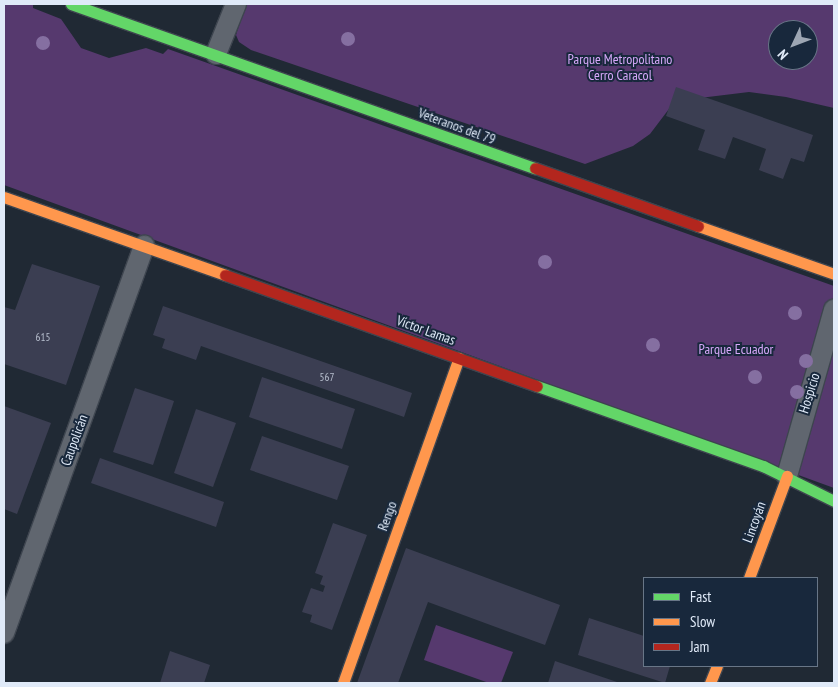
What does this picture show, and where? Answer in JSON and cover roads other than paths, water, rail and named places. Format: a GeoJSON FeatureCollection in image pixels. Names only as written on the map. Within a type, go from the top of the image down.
{"type":"FeatureCollection","features":[{"type":"Feature","properties":{"kind":"main road","name":"Veteranos del 79"},"geometry":{"type":"LineString","coordinates":[[71,4],[834,274]]}},
{"type":"Feature","properties":{"kind":"main road","name":"Víctor Lamas"},"geometry":{"type":"LineString","coordinates":[[4,196],[787,476],[834,501]]}},
{"type":"Feature","properties":{"kind":"main road","name":"Rengo"},"geometry":{"type":"LineString","coordinates":[[343,683],[459,358]]}},
{"type":"Feature","properties":{"kind":"main road","name":"Lincoyán"},"geometry":{"type":"LineString","coordinates":[[749,577],[787,476]]}},
{"type":"Feature","properties":{"kind":"main road"},"geometry":{"type":"LineString","coordinates":[[710,683],[717,667]]}},
{"type":"Feature","properties":{"kind":"street"},"geometry":{"type":"LineString","coordinates":[[216,54],[236,4]]}},
{"type":"Feature","properties":{"kind":"street","name":"Caupolicán"},"geometry":{"type":"LineString","coordinates":[[4,633],[144,246]]}},
{"type":"Feature","properties":{"kind":"street","name":"Hospicio"},"geometry":{"type":"LineString","coordinates":[[787,476],[834,310]]}},
{"type":"Feature","properties":{"kind":"park label","name":"Parque Metropolitano Cerro Caracol"},"geometry":{"type":"Point","coordinates":[620,68]}},
{"type":"Feature","properties":{"kind":"park label","name":"Parque Ecuador"},"geometry":{"type":"Point","coordinates":[736,349]}}]}
